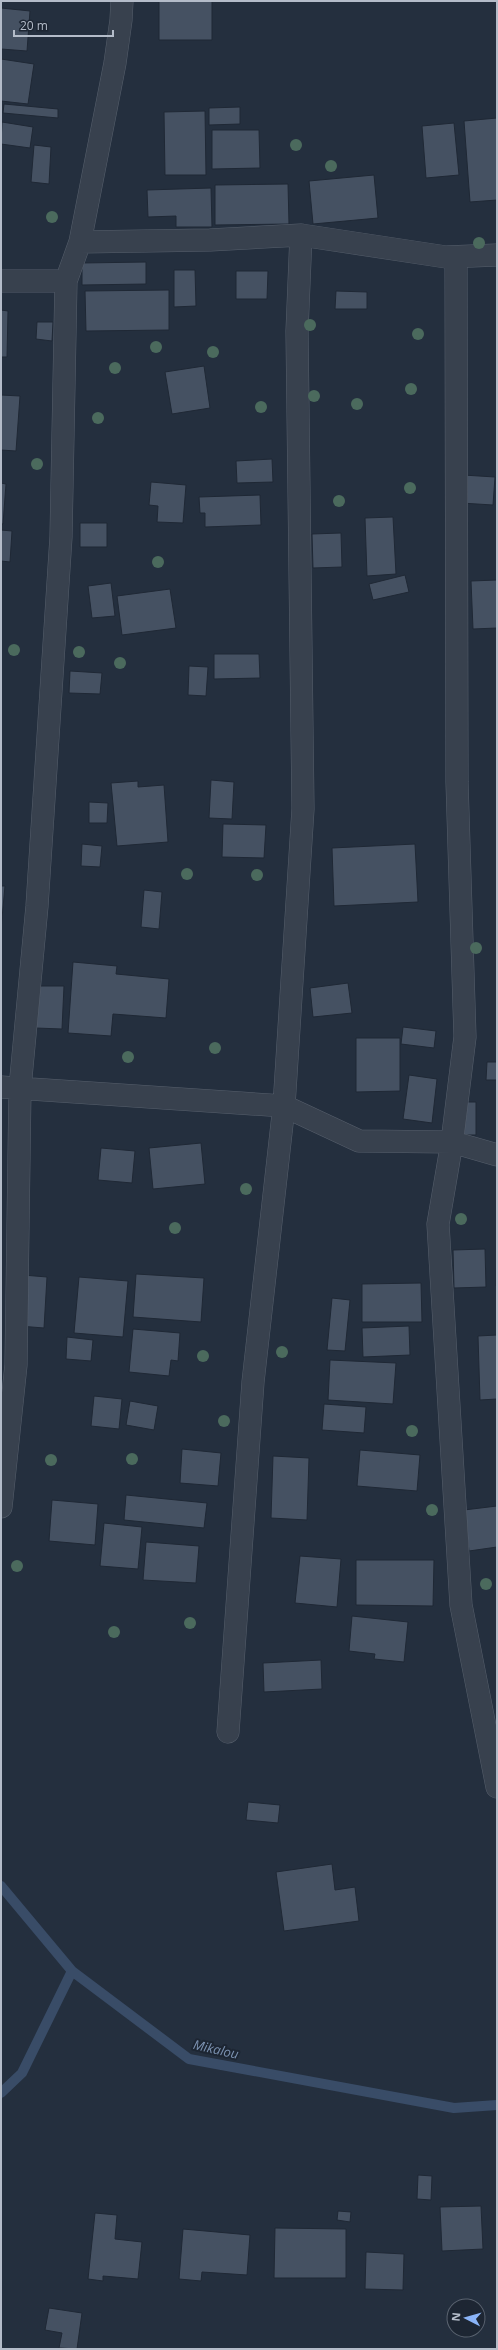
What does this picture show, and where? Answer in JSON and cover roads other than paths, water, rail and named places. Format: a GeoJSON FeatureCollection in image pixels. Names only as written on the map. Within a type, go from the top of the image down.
{"type":"FeatureCollection","features":[{"type":"Feature","properties":{"kind":"street"},"geometry":{"type":"LineString","coordinates":[[1,1507],[16,1365],[10,1087],[37,906],[60,545],[66,281],[80,242],[115,63],[122,20],[122,1]]}},
{"type":"Feature","properties":{"kind":"street"},"geometry":{"type":"LineString","coordinates":[[80,242],[210,240],[301,235],[456,257],[497,256]]}},
{"type":"Feature","properties":{"kind":"street"},"geometry":{"type":"LineString","coordinates":[[228,1732],[253,1382],[284,1106],[303,809],[297,331],[301,235]]}},
{"type":"Feature","properties":{"kind":"street"},"geometry":{"type":"LineString","coordinates":[[456,257],[457,782],[465,1037],[452,1142],[438,1224],[461,1605],[497,1787]]}},
{"type":"Feature","properties":{"kind":"street"},"geometry":{"type":"LineString","coordinates":[[1,281],[66,281]]}},
{"type":"Feature","properties":{"kind":"street"},"geometry":{"type":"LineString","coordinates":[[10,1087],[284,1106],[359,1141],[452,1142],[497,1155]]}},
{"type":"Feature","properties":{"kind":"waterway"},"geometry":{"type":"LineString","coordinates":[[1,1886],[72,1971]]}},
{"type":"Feature","properties":{"kind":"waterway","name":"Mikalou"},"geometry":{"type":"LineString","coordinates":[[1,2093],[22,2073],[72,1971],[189,2059],[454,2108],[497,2105]]}}]}
